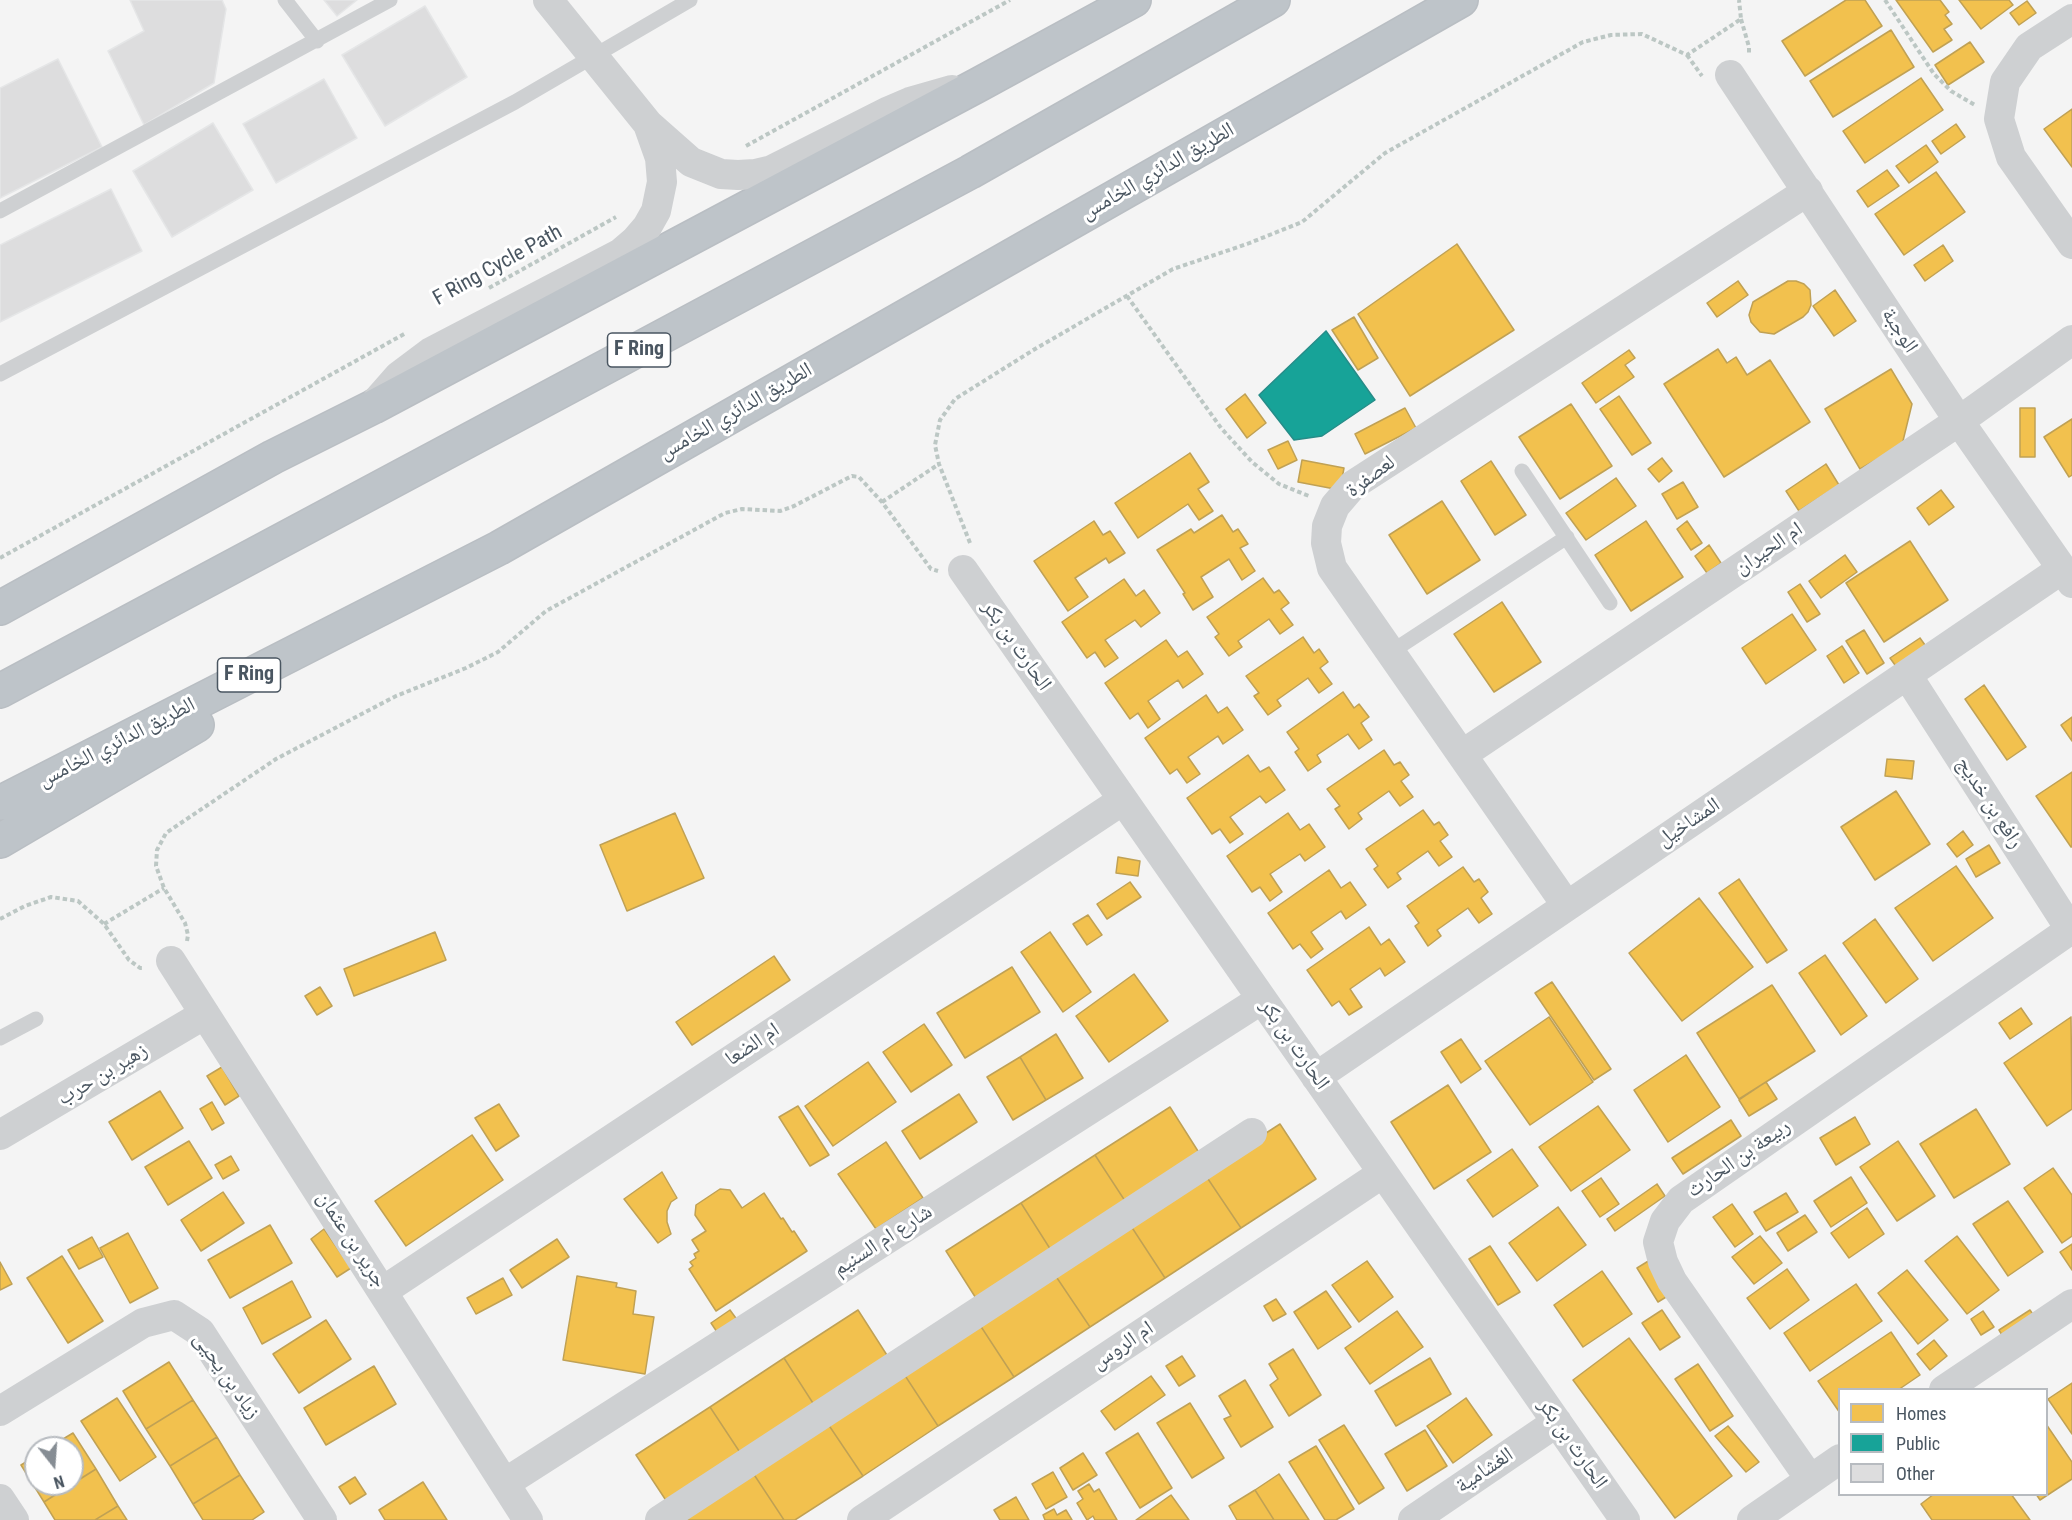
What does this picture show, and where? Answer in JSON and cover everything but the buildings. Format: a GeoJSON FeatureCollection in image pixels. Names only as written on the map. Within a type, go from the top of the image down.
{"type":"FeatureCollection","features":[{"type":"Feature","properties":{"kind":"highway"},"geometry":{"type":"LineString","coordinates":[[0,608],[273,457],[373,407],[1134,0]]}},
{"type":"Feature","properties":{"kind":"highway","name":"F Ring"},"geometry":{"type":"LineString","coordinates":[[0,691],[970,172],[1273,0]]}},
{"type":"Feature","properties":{"kind":"highway","name":"الطريق الدائري الخامس"},"geometry":{"type":"LineString","coordinates":[[0,803],[499,548],[1461,0]]}},
{"type":"Feature","properties":{"kind":"highway"},"geometry":{"type":"LineString","coordinates":[[0,841],[499,548]]}},
{"type":"Feature","properties":{"kind":"street"},"geometry":{"type":"LineString","coordinates":[[548,0],[648,124],[692,162],[721,174],[755,174],[772,170],[910,102],[978,85]]}},
{"type":"Feature","properties":{"kind":"street"},"geometry":{"type":"LineString","coordinates":[[2072,19],[2029,47],[2005,82],[1999,119],[2011,157],[2072,244]]}},
{"type":"Feature","properties":{"kind":"street","name":"الوجبة"},"geometry":{"type":"LineString","coordinates":[[1730,75],[1959,421],[2067,576]]}},
{"type":"Feature","properties":{"kind":"street"},"geometry":{"type":"LineString","coordinates":[[373,407],[399,376],[431,352],[613,257],[635,241],[647,227],[656,210],[662,182],[660,158],[648,124]]}},
{"type":"Feature","properties":{"kind":"street","name":"لعصفرة"},"geometry":{"type":"LineString","coordinates":[[1567,906],[1332,568],[1326,543],[1327,526],[1335,506],[1353,484],[1808,191]]}},
{"type":"Feature","properties":{"kind":"street","name":"ام الحيران"},"geometry":{"type":"LineString","coordinates":[[1463,754],[1959,421],[2072,340]]}},
{"type":"Feature","properties":{"kind":"street","name":"الحارث بن بكر"},"geometry":{"type":"LineString","coordinates":[[963,570],[1625,1520]]}},
{"type":"Feature","properties":{"kind":"street","name":"المشاخيل"},"geometry":{"type":"LineString","coordinates":[[1316,1077],[1906,675],[2067,576]]}},
{"type":"Feature","properties":{"kind":"street","name":"رافع بن خديج"},"geometry":{"type":"LineString","coordinates":[[1906,675],[2071,931]]}},
{"type":"Feature","properties":{"kind":"street","name":"ام الضعا"},"geometry":{"type":"LineString","coordinates":[[383,1291],[1123,800]]}},
{"type":"Feature","properties":{"kind":"street","name":"ربيعة بن الحارث"},"geometry":{"type":"LineString","coordinates":[[1810,1479],[1672,1281],[1663,1262],[1658,1242],[1665,1221],[1681,1200],[2071,931]]}},
{"type":"Feature","properties":{"kind":"street","name":"جرير بن عثمان"},"geometry":{"type":"LineString","coordinates":[[171,961],[528,1520]]}},
{"type":"Feature","properties":{"kind":"street","name":"شارع ام السنيم"},"geometry":{"type":"LineString","coordinates":[[505,1483],[1262,999]]}},
{"type":"Feature","properties":{"kind":"street","name":"زهير بن حرب"},"geometry":{"type":"LineString","coordinates":[[0,1135],[205,1014]]}},
{"type":"Feature","properties":{"kind":"street"},"geometry":{"type":"LineString","coordinates":[[660,1520],[1252,1133]]}},
{"type":"Feature","properties":{"kind":"street","name":"ام الروس"},"geometry":{"type":"LineString","coordinates":[[862,1520],[1383,1173]]}},
{"type":"Feature","properties":{"kind":"street"},"geometry":{"type":"LineString","coordinates":[[1946,1388],[2072,1305]]}},
{"type":"Feature","properties":{"kind":"street","name":"زياد بن يحيى"},"geometry":{"type":"LineString","coordinates":[[0,1411],[143,1323],[174,1315],[200,1332],[322,1520]]}},
{"type":"Feature","properties":{"kind":"street","name":"الغشامية"},"geometry":{"type":"LineString","coordinates":[[1413,1520],[1557,1422]]}},
{"type":"Feature","properties":{"kind":"street"},"geometry":{"type":"LineString","coordinates":[[1752,1520],[1838,1460]]}},
{"type":"Feature","properties":{"kind":"street"},"geometry":{"type":"LineString","coordinates":[[0,1499],[14,1520]]}},
{"type":"Feature","properties":{"kind":"lane"},"geometry":{"type":"LineString","coordinates":[[285,0],[317,41]]}},
{"type":"Feature","properties":{"kind":"lane"},"geometry":{"type":"LineString","coordinates":[[0,211],[390,0]]}},
{"type":"Feature","properties":{"kind":"lane"},"geometry":{"type":"LineString","coordinates":[[0,374],[515,102],[690,0]]}},
{"type":"Feature","properties":{"kind":"lane"},"geometry":{"type":"LineString","coordinates":[[1522,471],[1610,603]]}},
{"type":"Feature","properties":{"kind":"lane"},"geometry":{"type":"LineString","coordinates":[[1390,652],[1567,537]]}},
{"type":"Feature","properties":{"kind":"lane"},"geometry":{"type":"LineString","coordinates":[[0,1038],[36,1019]]}},
{"type":"Feature","properties":{"kind":"path"},"geometry":{"type":"LineString","coordinates":[[705,169],[1010,0]]}},
{"type":"Feature","properties":{"kind":"path"},"geometry":{"type":"LineString","coordinates":[[0,919],[25,906],[51,897],[78,901],[104,924],[129,960],[140,968],[154,968],[171,961],[186,949],[188,935],[184,923],[164,888],[156,866],[157,850],[166,833],[276,759],[396,696],[498,652],[546,611],[725,513],[742,509],[780,511],[852,476],[858,477],[882,502],[931,569],[949,573],[963,570],[972,554],[969,538],[939,464],[935,445],[940,420],[955,399],[1035,349],[1173,269],[1247,244],[1302,222],[1385,153],[1583,42],[1611,35],[1642,34],[1687,55],[1741,19],[1739,0]]}},
{"type":"Feature","properties":{"kind":"path"},"geometry":{"type":"LineString","coordinates":[[1885,0],[1934,75],[1951,91],[1999,119]]}},
{"type":"Feature","properties":{"kind":"path","name":"F Ring Cycle Path"},"geometry":{"type":"LineString","coordinates":[[484,291],[619,216]]}},
{"type":"Feature","properties":{"kind":"path"},"geometry":{"type":"LineString","coordinates":[[1127,296],[1221,428],[1251,462],[1279,484],[1335,506]]}},
{"type":"Feature","properties":{"kind":"path"},"geometry":{"type":"LineString","coordinates":[[0,558],[411,331]]}},
{"type":"Feature","properties":{"kind":"path"},"geometry":{"type":"LineString","coordinates":[[882,502],[939,464]]}},
{"type":"Feature","properties":{"kind":"path"},"geometry":{"type":"LineString","coordinates":[[104,924],[164,888]]}}]}
